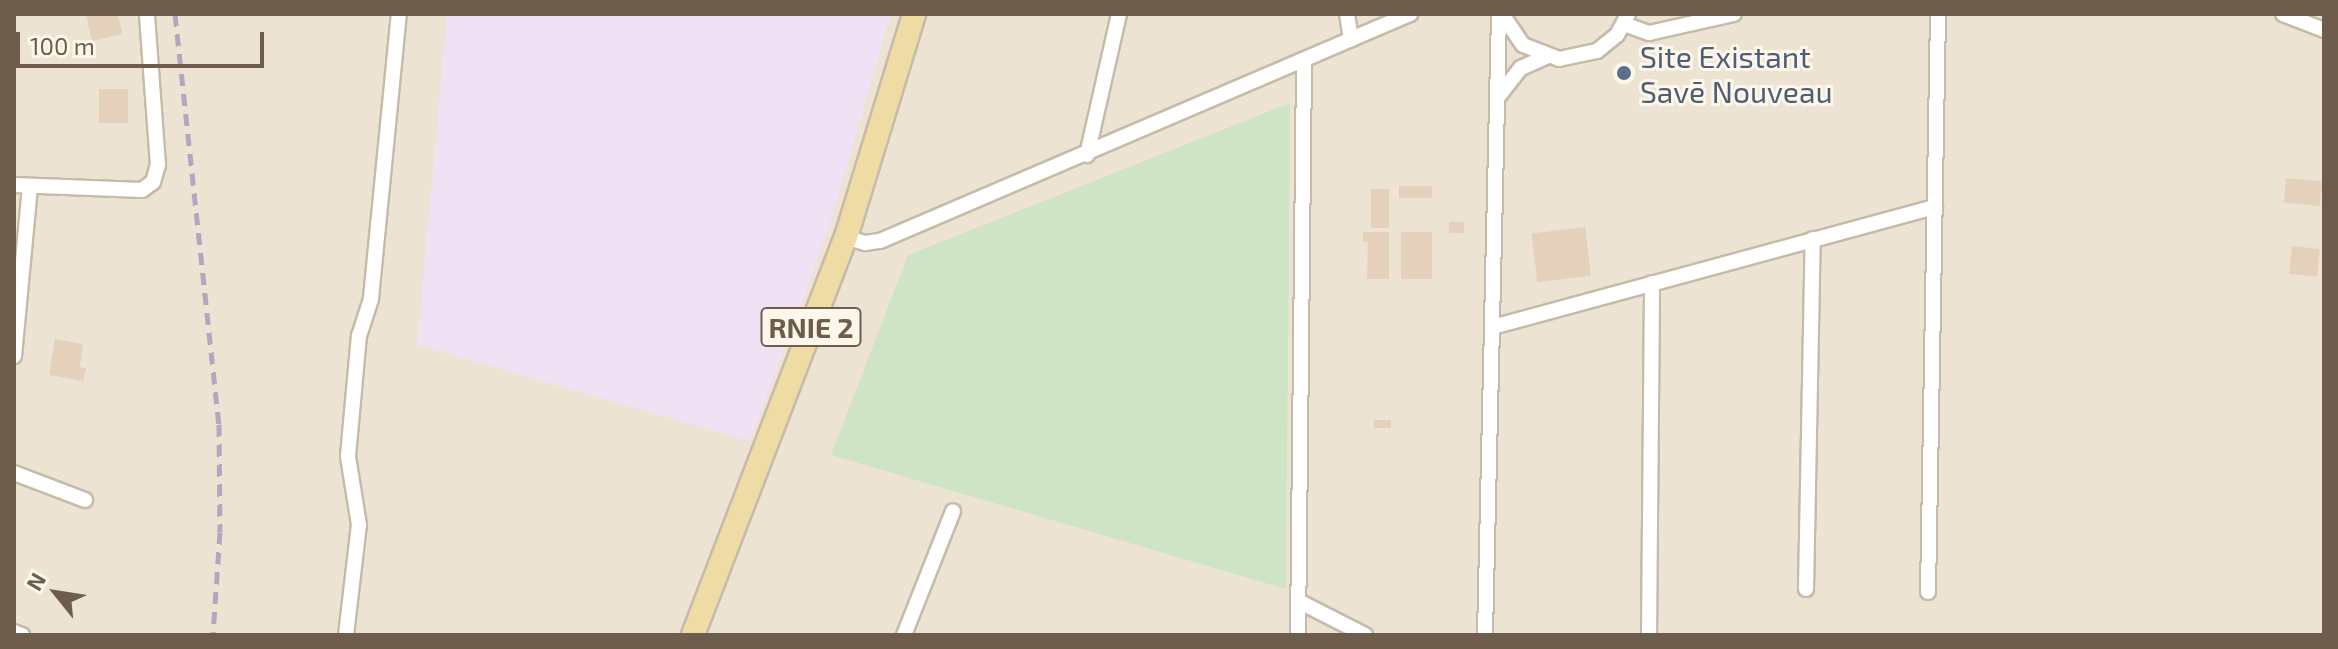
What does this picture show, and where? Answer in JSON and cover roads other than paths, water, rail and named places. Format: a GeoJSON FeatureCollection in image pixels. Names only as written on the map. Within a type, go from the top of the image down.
{"type":"FeatureCollection","features":[{"type":"Feature","properties":{"kind":"main road","name":"RNIE 2"},"geometry":{"type":"LineString","coordinates":[[693,635],[846,237],[914,14]]}},
{"type":"Feature","properties":{"kind":"street"},"geometry":{"type":"LineString","coordinates":[[14,185],[142,190],[153,182],[158,165],[147,14]]}},
{"type":"Feature","properties":{"kind":"street"},"geometry":{"type":"LineString","coordinates":[[346,635],[359,525],[348,456],[359,336],[371,298],[399,14]]}},
{"type":"Feature","properties":{"kind":"street"},"geometry":{"type":"LineString","coordinates":[[1087,155],[1119,14]]}},
{"type":"Feature","properties":{"kind":"street"},"geometry":{"type":"LineString","coordinates":[[1347,14],[1351,40]]}},
{"type":"Feature","properties":{"kind":"street"},"geometry":{"type":"LineString","coordinates":[[846,237],[865,243],[880,241],[1087,155],[1410,14]]}},
{"type":"Feature","properties":{"kind":"street"},"geometry":{"type":"LineString","coordinates":[[1501,14],[1514,36],[1546,57]]}},
{"type":"Feature","properties":{"kind":"street"},"geometry":{"type":"LineString","coordinates":[[1485,635],[1501,14]]}},
{"type":"Feature","properties":{"kind":"street"},"geometry":{"type":"LineString","coordinates":[[1498,97],[1521,68],[1546,57],[1572,59],[1597,51],[1626,19],[1649,33],[1734,14]]}},
{"type":"Feature","properties":{"kind":"street"},"geometry":{"type":"LineString","coordinates":[[1928,592],[1938,14]]}},
{"type":"Feature","properties":{"kind":"street"},"geometry":{"type":"LineString","coordinates":[[2283,14],[2324,30]]}},
{"type":"Feature","properties":{"kind":"street"},"geometry":{"type":"LineString","coordinates":[[1298,635],[1304,61]]}},
{"type":"Feature","properties":{"kind":"street"},"geometry":{"type":"LineString","coordinates":[[14,356],[30,188]]}},
{"type":"Feature","properties":{"kind":"street"},"geometry":{"type":"LineString","coordinates":[[1493,327],[1935,207]]}},
{"type":"Feature","properties":{"kind":"street"},"geometry":{"type":"LineString","coordinates":[[1806,589],[1813,239]]}},
{"type":"Feature","properties":{"kind":"street"},"geometry":{"type":"LineString","coordinates":[[1649,635],[1652,283]]}},
{"type":"Feature","properties":{"kind":"street"},"geometry":{"type":"LineString","coordinates":[[14,473],[85,500]]}},
{"type":"Feature","properties":{"kind":"street"},"geometry":{"type":"LineString","coordinates":[[904,635],[953,511]]}},
{"type":"Feature","properties":{"kind":"street"},"geometry":{"type":"LineString","coordinates":[[1300,602],[1365,635]]}},
{"type":"Feature","properties":{"kind":"street"},"geometry":{"type":"LineString","coordinates":[[14,632],[22,635]]}},
{"type":"Feature","properties":{"kind":"railway"},"geometry":{"type":"LineString","coordinates":[[175,14],[219,424],[220,532],[213,635]]}},
{"type":"Feature","properties":{"kind":"place","name":"Site Existant Savē Nouveau"},"geometry":{"type":"Point","coordinates":[1624,73]}}]}
